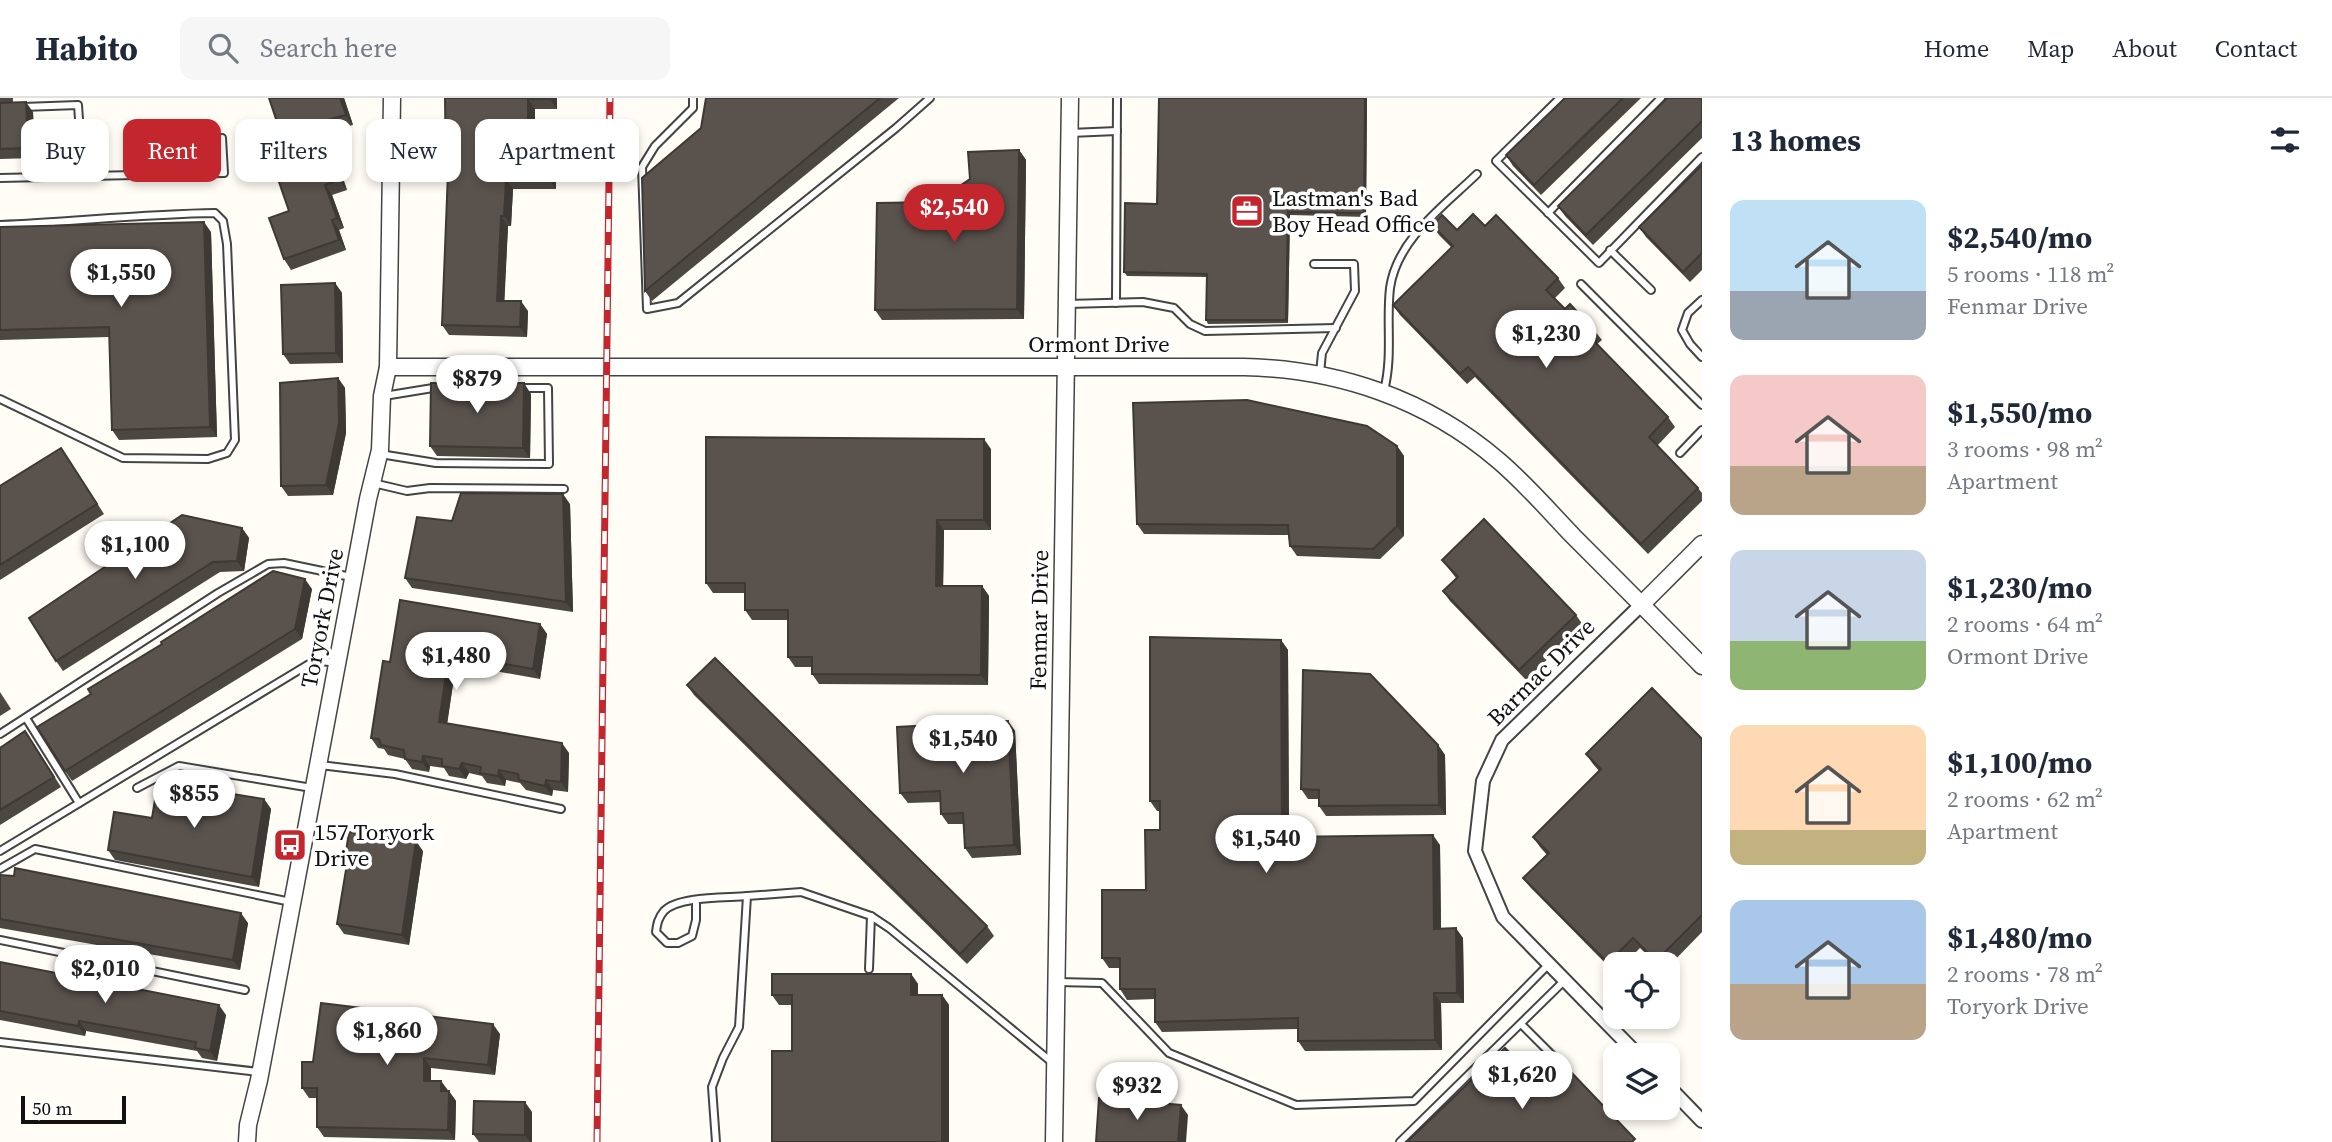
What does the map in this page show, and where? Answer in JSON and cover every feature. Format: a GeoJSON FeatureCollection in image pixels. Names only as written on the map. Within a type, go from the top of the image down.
{"type":"FeatureCollection","features":[{"type":"Feature","properties":{"kind":"street","name":"Toryork Drive"},"geometry":{"type":"LineString","coordinates":[[247,1142],[248,1125],[261,1072],[378,454],[382,396],[388,367],[392,98]]}},
{"type":"Feature","properties":{"kind":"street","name":"Fenmar Drive"},"geometry":{"type":"LineString","coordinates":[[1054,1142],[1070,98]]}},
{"type":"Feature","properties":{"kind":"street","name":"Ormont Drive"},"geometry":{"type":"LineString","coordinates":[[388,367],[1266,368],[1340,378],[1422,409],[1481,447],[1501,463],[1702,666]]}},
{"type":"Feature","properties":{"kind":"street","name":"Barmac Drive"},"geometry":{"type":"LineString","coordinates":[[1626,1043],[1503,917],[1475,851],[1483,781],[1502,740],[1702,544]]}},
{"type":"Feature","properties":{"kind":"street"},"geometry":{"type":"LineString","coordinates":[[1680,1098],[1702,1121]]}},
{"type":"Feature","properties":{"kind":"lane"},"geometry":{"type":"LineString","coordinates":[[692,98],[693,108],[655,146],[642,167],[647,309],[678,303],[930,98]]}},
{"type":"Feature","properties":{"kind":"lane"},"geometry":{"type":"LineString","coordinates":[[1116,303],[1117,98]]}},
{"type":"Feature","properties":{"kind":"lane"},"geometry":{"type":"LineString","coordinates":[[1560,98],[1496,161],[1599,263],[1702,157]]}},
{"type":"Feature","properties":{"kind":"lane"},"geometry":{"type":"LineString","coordinates":[[1548,213],[1661,98]]}},
{"type":"Feature","properties":{"kind":"lane"},"geometry":{"type":"LineString","coordinates":[[13,107],[78,106],[79,119]]}},
{"type":"Feature","properties":{"kind":"lane"},"geometry":{"type":"LineString","coordinates":[[1070,133],[1117,131]]}},
{"type":"Feature","properties":{"kind":"lane"},"geometry":{"type":"LineString","coordinates":[[109,175],[224,173],[222,138]]}},
{"type":"Feature","properties":{"kind":"lane"},"geometry":{"type":"LineString","coordinates":[[1383,393],[1390,369],[1391,286],[1406,245],[1477,174]]}},
{"type":"Feature","properties":{"kind":"lane"},"geometry":{"type":"LineString","coordinates":[[0,178],[21,177]]}},
{"type":"Feature","properties":{"kind":"lane"},"geometry":{"type":"LineString","coordinates":[[0,225],[77,222],[174,213],[215,213],[223,221],[227,244],[235,440],[227,453],[208,459],[122,458],[0,399]]}},
{"type":"Feature","properties":{"kind":"lane"},"geometry":{"type":"LineString","coordinates":[[1611,250],[1651,290]]}},
{"type":"Feature","properties":{"kind":"lane"},"geometry":{"type":"LineString","coordinates":[[1314,264],[1354,264],[1355,291],[1322,353],[1320,375]]}},
{"type":"Feature","properties":{"kind":"lane"},"geometry":{"type":"LineString","coordinates":[[1581,284],[1702,405]]}},
{"type":"Feature","properties":{"kind":"lane"},"geometry":{"type":"LineString","coordinates":[[1702,300],[1688,313],[1682,330],[1702,357]]}},
{"type":"Feature","properties":{"kind":"lane"},"geometry":{"type":"LineString","coordinates":[[1067,304],[1143,302],[1174,308],[1191,324],[1205,331],[1336,328]]}},
{"type":"Feature","properties":{"kind":"lane"},"geometry":{"type":"LineString","coordinates":[[382,396],[445,387]]}},
{"type":"Feature","properties":{"kind":"lane"},"geometry":{"type":"LineString","coordinates":[[378,454],[436,463],[549,464],[548,388],[509,388]]}},
{"type":"Feature","properties":{"kind":"lane"},"geometry":{"type":"LineString","coordinates":[[1680,453],[1702,430]]}},
{"type":"Feature","properties":{"kind":"lane"},"geometry":{"type":"LineString","coordinates":[[371,483],[407,491],[430,488],[564,489]]}},
{"type":"Feature","properties":{"kind":"lane"},"geometry":{"type":"LineString","coordinates":[[0,734],[218,593],[268,564],[284,563],[353,577]]}},
{"type":"Feature","properties":{"kind":"lane"},"geometry":{"type":"LineString","coordinates":[[0,851],[309,664],[321,661],[337,663]]}},
{"type":"Feature","properties":{"kind":"lane"},"geometry":{"type":"LineString","coordinates":[[26,718],[79,803]]}},
{"type":"Feature","properties":{"kind":"lane"},"geometry":{"type":"LineString","coordinates":[[318,764],[395,774],[561,809]]}},
{"type":"Feature","properties":{"kind":"lane"},"geometry":{"type":"LineString","coordinates":[[137,788],[178,766],[314,788]]}},
{"type":"Feature","properties":{"kind":"lane"},"geometry":{"type":"LineString","coordinates":[[0,869],[36,849],[293,902]]}},
{"type":"Feature","properties":{"kind":"lane"},"geometry":{"type":"LineString","coordinates":[[696,901],[696,920],[692,936],[678,943],[667,943],[656,932],[658,920],[666,909],[682,901],[801,892],[871,916],[1055,1065]]}},
{"type":"Feature","properties":{"kind":"lane"},"geometry":{"type":"LineString","coordinates":[[716,1142],[712,1087],[739,1027],[747,896]]}},
{"type":"Feature","properties":{"kind":"lane"},"geometry":{"type":"LineString","coordinates":[[869,969],[871,916]]}},
{"type":"Feature","properties":{"kind":"lane"},"geometry":{"type":"LineString","coordinates":[[0,940],[245,990]]}},
{"type":"Feature","properties":{"kind":"lane"},"geometry":{"type":"LineString","coordinates":[[1057,982],[1102,983],[1169,1053],[1296,1105],[1388,1102],[1414,1101],[1549,964]]}},
{"type":"Feature","properties":{"kind":"lane"},"geometry":{"type":"LineString","coordinates":[[1400,1142],[1565,980]]}},
{"type":"Feature","properties":{"kind":"lane"},"geometry":{"type":"LineString","coordinates":[[1521,1024],[1559,1062]]}},
{"type":"Feature","properties":{"kind":"lane"},"geometry":{"type":"LineString","coordinates":[[0,1042],[261,1072]]}},
{"type":"Feature","properties":{"kind":"building"},"geometry":{"type":"Polygon","coordinates":[[[269,98],[340,98],[346,115],[331,119],[276,119],[269,98]]]}},
{"type":"Feature","properties":{"kind":"building"},"geometry":{"type":"Polygon","coordinates":[[[445,98],[550,98],[528,99],[528,119],[475,119],[475,182],[506,182],[504,216],[501,216],[497,301],[521,301],[520,327],[442,325],[448,182],[461,182],[461,119],[445,119],[445,98]]]}},
{"type":"Feature","properties":{"kind":"building"},"geometry":{"type":"Polygon","coordinates":[[[706,98],[880,98],[645,291],[642,178],[701,128],[706,98]]]}},
{"type":"Feature","properties":{"kind":"building","name":"Lastman's Bad Boy Head Office"},"geometry":{"type":"Polygon","coordinates":[[[1159,98],[1365,98],[1364,213],[1288,212],[1286,320],[1206,320],[1207,274],[1124,272],[1125,203],[1157,204],[1159,98]]]}},
{"type":"Feature","properties":{"kind":"building"},"geometry":{"type":"Polygon","coordinates":[[[1565,98],[1623,98],[1534,185],[1506,155],[1565,98]]]}},
{"type":"Feature","properties":{"kind":"building"},"geometry":{"type":"Polygon","coordinates":[[[1667,98],[1702,98],[1702,121],[1586,235],[1558,206],[1667,98]]]}},
{"type":"Feature","properties":{"kind":"building"},"geometry":{"type":"Polygon","coordinates":[[[26,102],[27,119],[21,119],[21,148],[0,149],[0,103],[26,102]]]}},
{"type":"Feature","properties":{"kind":"building"},"geometry":{"type":"Polygon","coordinates":[[[1019,150],[1017,309],[875,310],[877,203],[936,202],[970,179],[968,152],[1019,150]]]}},
{"type":"Feature","properties":{"kind":"building"},"geometry":{"type":"Polygon","coordinates":[[[1702,165],[1702,253],[1683,272],[1639,227],[1702,165]]]}},
{"type":"Feature","properties":{"kind":"building"},"geometry":{"type":"Polygon","coordinates":[[[279,182],[333,182],[325,185],[337,218],[332,220],[339,240],[284,259],[269,218],[289,211],[279,182]]]}},
{"type":"Feature","properties":{"kind":"building"},"geometry":{"type":"Polygon","coordinates":[[[1473,214],[1485,226],[1496,215],[1558,278],[1546,290],[1565,309],[1570,304],[1594,330],[1589,336],[1668,417],[1649,437],[1698,488],[1641,544],[1468,367],[1460,374],[1393,305],[1453,246],[1432,225],[1442,215],[1457,230],[1473,214]]]}},
{"type":"Feature","properties":{"kind":"building"},"geometry":{"type":"Polygon","coordinates":[[[204,222],[210,427],[112,430],[109,327],[0,330],[0,227],[204,222]]]}},
{"type":"Feature","properties":{"kind":"building"},"geometry":{"type":"Polygon","coordinates":[[[335,283],[336,353],[283,354],[281,285],[335,283]]]}},
{"type":"Feature","properties":{"kind":"building"},"geometry":{"type":"Polygon","coordinates":[[[338,378],[339,423],[326,485],[281,486],[280,383],[338,378]]]}},
{"type":"Feature","properties":{"kind":"building"},"geometry":{"type":"Polygon","coordinates":[[[431,383],[524,383],[523,448],[430,446],[431,383]]]}},
{"type":"Feature","properties":{"kind":"building"},"geometry":{"type":"Polygon","coordinates":[[[1247,400],[1367,426],[1397,446],[1397,526],[1373,549],[1290,546],[1288,525],[1137,524],[1133,403],[1247,400]]]}},
{"type":"Feature","properties":{"kind":"building"},"geometry":{"type":"Polygon","coordinates":[[[706,437],[984,439],[984,520],[937,520],[936,586],[982,586],[981,675],[812,674],[812,657],[788,657],[788,610],[745,610],[745,583],[706,583],[706,437]]]}},
{"type":"Feature","properties":{"kind":"building"},"geometry":{"type":"Polygon","coordinates":[[[61,448],[97,504],[0,565],[0,486],[61,448]]]}},
{"type":"Feature","properties":{"kind":"building"},"geometry":{"type":"Polygon","coordinates":[[[461,493],[563,494],[566,602],[405,578],[417,517],[452,521],[461,493]]]}},
{"type":"Feature","properties":{"kind":"building"},"geometry":{"type":"Polygon","coordinates":[[[182,515],[242,528],[237,561],[213,562],[56,661],[29,618],[182,515]]]}},
{"type":"Feature","properties":{"kind":"building"},"geometry":{"type":"Polygon","coordinates":[[[1484,519],[1576,615],[1519,670],[1443,591],[1458,577],[1442,560],[1484,519]]]}},
{"type":"Feature","properties":{"kind":"building"},"geometry":{"type":"Polygon","coordinates":[[[273,571],[305,579],[295,629],[65,771],[37,727],[91,694],[88,689],[273,571]]]}},
{"type":"Feature","properties":{"kind":"building"},"geometry":{"type":"Polygon","coordinates":[[[400,600],[540,624],[533,669],[449,654],[439,722],[562,743],[561,782],[546,780],[545,786],[519,780],[518,774],[499,770],[498,776],[480,773],[481,767],[462,763],[459,769],[442,766],[442,759],[423,756],[422,762],[405,759],[404,750],[381,745],[379,739],[371,738],[383,661],[390,662],[400,600]]]}},
{"type":"Feature","properties":{"kind":"building"},"geometry":{"type":"Polygon","coordinates":[[[1150,637],[1281,640],[1282,837],[1433,835],[1434,929],[1456,928],[1457,993],[1434,993],[1435,1040],[1298,1041],[1298,1018],[1155,1022],[1155,989],[1120,989],[1120,958],[1102,958],[1102,890],[1146,890],[1145,830],[1160,830],[1160,801],[1150,801],[1150,637]]]}},
{"type":"Feature","properties":{"kind":"building"},"geometry":{"type":"Polygon","coordinates":[[[715,658],[987,926],[960,954],[687,685],[715,658]]]}},
{"type":"Feature","properties":{"kind":"building"},"geometry":{"type":"Polygon","coordinates":[[[1303,670],[1370,674],[1438,745],[1439,805],[1319,806],[1319,790],[1301,789],[1303,670]]]}},
{"type":"Feature","properties":{"kind":"building"},"geometry":{"type":"Polygon","coordinates":[[[1652,688],[1702,739],[1702,915],[1665,952],[1647,952],[1633,938],[1619,952],[1603,952],[1603,958],[1523,878],[1549,853],[1533,837],[1601,769],[1586,754],[1652,688]]]}},
{"type":"Feature","properties":{"kind":"building"},"geometry":{"type":"Polygon","coordinates":[[[1008,721],[1014,845],[965,848],[963,813],[941,814],[940,791],[900,793],[897,727],[1008,721]]]}},
{"type":"Feature","properties":{"kind":"building"},"geometry":{"type":"Polygon","coordinates":[[[25,731],[54,777],[0,810],[0,748],[25,731]]]}},
{"type":"Feature","properties":{"kind":"building"},"geometry":{"type":"Polygon","coordinates":[[[158,782],[264,799],[252,877],[108,850],[114,812],[152,818],[158,782]]]}},
{"type":"Feature","properties":{"kind":"building"},"geometry":{"type":"Polygon","coordinates":[[[349,832],[416,841],[402,935],[337,924],[347,864],[344,864],[349,832]]]}},
{"type":"Feature","properties":{"kind":"building"},"geometry":{"type":"Polygon","coordinates":[[[15,868],[241,913],[233,960],[0,919],[0,875],[14,876],[15,868]]]}},
{"type":"Feature","properties":{"kind":"building"},"geometry":{"type":"Polygon","coordinates":[[[0,962],[219,1005],[210,1051],[195,1048],[196,1042],[79,1021],[78,1026],[0,1011],[0,962]]]}},
{"type":"Feature","properties":{"kind":"building"},"geometry":{"type":"Polygon","coordinates":[[[772,974],[911,974],[911,995],[942,995],[942,1142],[772,1142],[772,1051],[792,1051],[792,995],[772,995],[772,974]]]}},
{"type":"Feature","properties":{"kind":"building"},"geometry":{"type":"Polygon","coordinates":[[[321,1003],[493,1024],[488,1065],[424,1058],[424,1081],[441,1081],[441,1091],[449,1091],[448,1130],[317,1127],[317,1088],[302,1088],[302,1062],[313,1062],[321,1003]]]}},
{"type":"Feature","properties":{"kind":"building"},"geometry":{"type":"Polygon","coordinates":[[[1505,1048],[1546,1091],[1569,1070],[1603,1106],[1603,1120],[1617,1120],[1635,1139],[1632,1142],[1407,1142],[1505,1048]]]}},
{"type":"Feature","properties":{"kind":"building"},"geometry":{"type":"Polygon","coordinates":[[[1099,1098],[1181,1105],[1178,1142],[1096,1142],[1099,1098]]]}},
{"type":"Feature","properties":{"kind":"building"},"geometry":{"type":"Polygon","coordinates":[[[474,1101],[525,1102],[525,1135],[473,1134],[474,1101]]]}},
{"type":"Feature","properties":{"kind":"railway"},"geometry":{"type":"LineString","coordinates":[[597,1142],[610,98]]}},
{"type":"Feature","properties":{"kind":"place","name":"Lastman's Bad Boy Head Office"},"geometry":{"type":"Point","coordinates":[1247,211]}},
{"type":"Feature","properties":{"kind":"place","name":"157 Toryork Drive"},"geometry":{"type":"Point","coordinates":[290,845]}}]}
